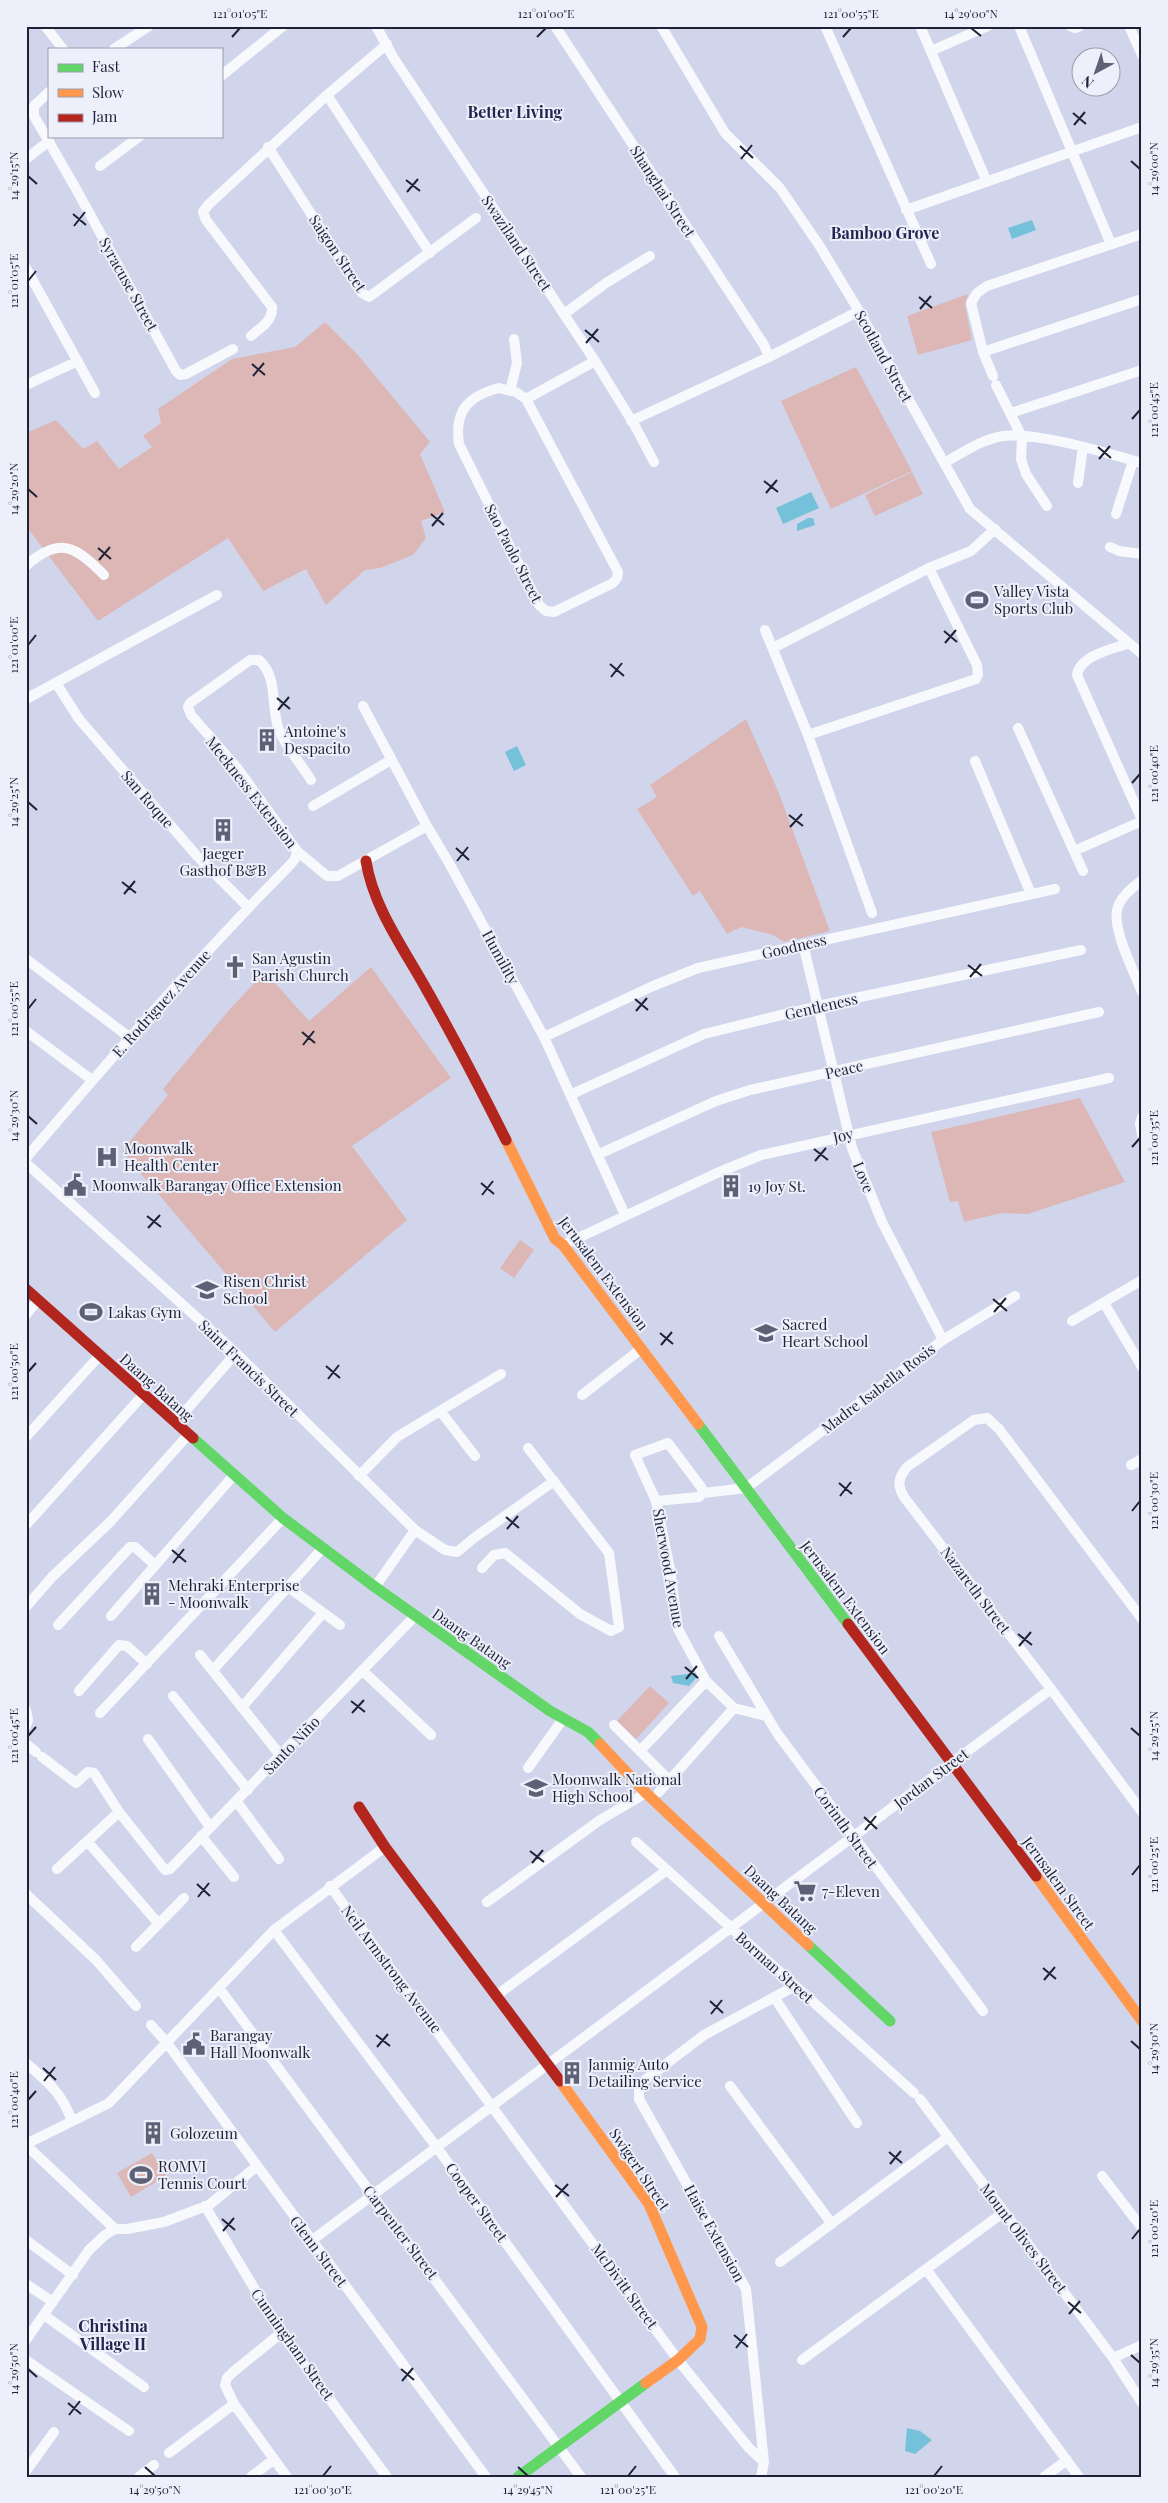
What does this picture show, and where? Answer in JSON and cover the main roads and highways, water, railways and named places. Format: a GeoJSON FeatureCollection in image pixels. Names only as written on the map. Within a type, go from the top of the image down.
{"type":"FeatureCollection","features":[{"type":"Feature","properties":{"kind":"water"},"geometry":{"type":"Polygon","coordinates":[[[1032,220],[1036,230],[1012,239],[1008,228],[1032,220]]]}},
{"type":"Feature","properties":{"kind":"water"},"geometry":{"type":"Polygon","coordinates":[[[811,492],[819,508],[783,524],[776,508],[811,492]]]}},
{"type":"Feature","properties":{"kind":"water"},"geometry":{"type":"Polygon","coordinates":[[[808,518],[813,518],[815,525],[797,531],[797,524],[808,518]]]}},
{"type":"Feature","properties":{"kind":"water"},"geometry":{"type":"Polygon","coordinates":[[[517,746],[526,765],[514,771],[505,752],[517,746]]]}},
{"type":"Feature","properties":{"kind":"water"},"geometry":{"type":"Polygon","coordinates":[[[696,1673],[697,1677],[689,1686],[673,1683],[671,1676],[696,1673]]]}},
{"type":"Feature","properties":{"kind":"water"},"geometry":{"type":"Polygon","coordinates":[[[907,2428],[920,2431],[932,2440],[915,2454],[905,2451],[907,2428]]]}},
{"type":"Feature","properties":{"kind":"place","name":"Valley Vista Sports Club"},"geometry":{"type":"Point","coordinates":[977,600]}},
{"type":"Feature","properties":{"kind":"place","name":"Antoine's Despacito"},"geometry":{"type":"Point","coordinates":[267,740]}},
{"type":"Feature","properties":{"kind":"place","name":"Jaeger Gasthof B&B"},"geometry":{"type":"Point","coordinates":[223,830]}},
{"type":"Feature","properties":{"kind":"place","name":"San Agustin Parish Church"},"geometry":{"type":"Point","coordinates":[235,967]}},
{"type":"Feature","properties":{"kind":"place","name":"Moonwalk Health Center"},"geometry":{"type":"Point","coordinates":[107,1157]}},
{"type":"Feature","properties":{"kind":"place","name":"Moonwalk Barangay Office Extension"},"geometry":{"type":"Point","coordinates":[75,1185]}},
{"type":"Feature","properties":{"kind":"place","name":"19 Joy St."},"geometry":{"type":"Point","coordinates":[731,1186]}},
{"type":"Feature","properties":{"kind":"place","name":"Risen Christ School"},"geometry":{"type":"Point","coordinates":[207,1290]}},
{"type":"Feature","properties":{"kind":"place","name":"Lakas Gym"},"geometry":{"type":"Point","coordinates":[91,1312]}},
{"type":"Feature","properties":{"kind":"place","name":"Sacred Heart School"},"geometry":{"type":"Point","coordinates":[766,1333]}},
{"type":"Feature","properties":{"kind":"place","name":"Mehraki Enterprise - Moonwalk"},"geometry":{"type":"Point","coordinates":[152,1594]}},
{"type":"Feature","properties":{"kind":"place","name":"Moonwalk National High School"},"geometry":{"type":"Point","coordinates":[536,1788]}},
{"type":"Feature","properties":{"kind":"place","name":"7-Eleven"},"geometry":{"type":"Point","coordinates":[805,1891]}},
{"type":"Feature","properties":{"kind":"place","name":"Barangay Hall Moonwalk"},"geometry":{"type":"Point","coordinates":[194,2044]}},
{"type":"Feature","properties":{"kind":"place","name":"Janmig Auto Detailing Service"},"geometry":{"type":"Point","coordinates":[572,2073]}},
{"type":"Feature","properties":{"kind":"place","name":"Golozeum"},"geometry":{"type":"Point","coordinates":[153,2133]}},
{"type":"Feature","properties":{"kind":"place","name":"ROMVI Tennis Court"},"geometry":{"type":"Point","coordinates":[141,2175]}},
{"type":"Feature","properties":{"kind":"district","name":"Better Living"},"geometry":{"type":"Point","coordinates":[515,111]}},
{"type":"Feature","properties":{"kind":"district","name":"Bamboo Grove"},"geometry":{"type":"Point","coordinates":[885,232]}},
{"type":"Feature","properties":{"kind":"district","name":"Christina Village II"},"geometry":{"type":"Point","coordinates":[113,2334]}}]}
